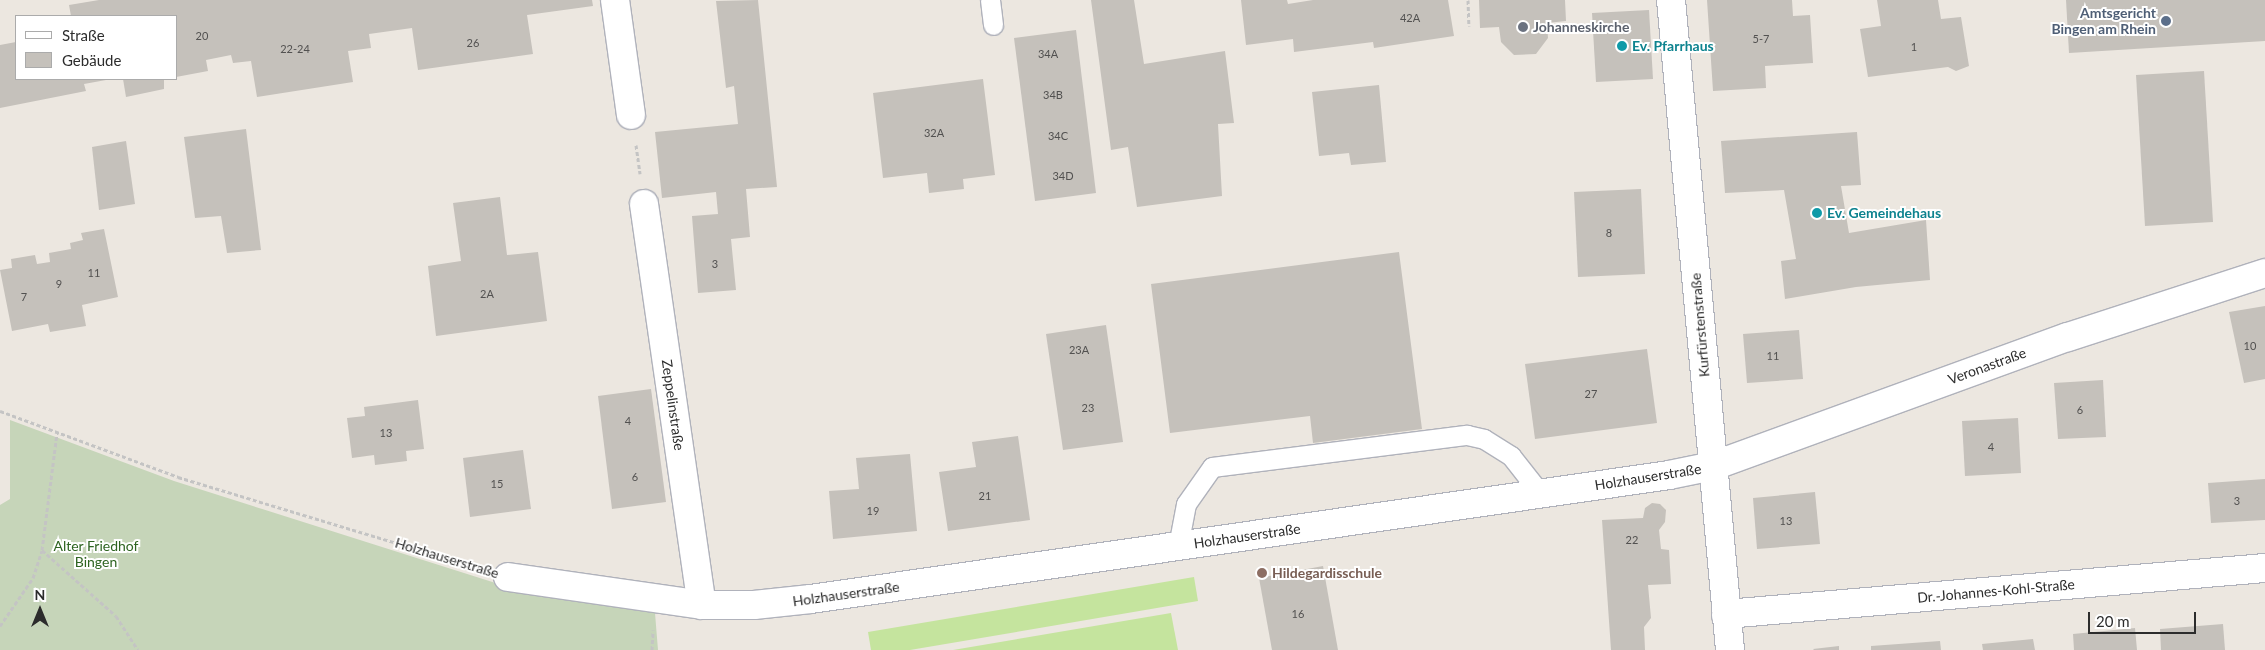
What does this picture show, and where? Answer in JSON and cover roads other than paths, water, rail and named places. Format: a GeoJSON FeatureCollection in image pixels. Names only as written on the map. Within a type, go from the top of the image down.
{"type":"FeatureCollection","features":[{"type":"Feature","properties":{"kind":"street"},"geometry":{"type":"LineString","coordinates":[[615,0],[631,115]]}},
{"type":"Feature","properties":{"kind":"street","name":"Kurfürstenstraße"},"geometry":{"type":"LineString","coordinates":[[1671,0],[1730,650]]}},
{"type":"Feature","properties":{"kind":"street","name":"Zeppelinstraße"},"geometry":{"type":"LineString","coordinates":[[644,204],[702,605]]}},
{"type":"Feature","properties":{"kind":"street","name":"Veronastraße"},"geometry":{"type":"LineString","coordinates":[[1712,466],[2068,337],[2265,273]]}},
{"type":"Feature","properties":{"kind":"street","name":"Holzhauserstraße"},"geometry":{"type":"LineString","coordinates":[[508,576],[702,605],[754,605],[811,599],[1178,546],[1712,466]]}},
{"type":"Feature","properties":{"kind":"street","name":"Dr.-Johannes-Kohl-Straße"},"geometry":{"type":"LineString","coordinates":[[1726,614],[2265,568]]}},
{"type":"Feature","properties":{"kind":"lane"},"geometry":{"type":"LineString","coordinates":[[990,0],[993,25]]}},
{"type":"Feature","properties":{"kind":"lane"},"geometry":{"type":"LineString","coordinates":[[1178,546],[1186,504],[1212,467],[1467,435],[1484,439],[1511,456],[1540,493]]}},
{"type":"Feature","properties":{"kind":"place","name":"Amtsgericht Bingen am Rhein"},"geometry":{"type":"Point","coordinates":[2166,21]}},
{"type":"Feature","properties":{"kind":"place","name":"Johanneskirche"},"geometry":{"type":"Point","coordinates":[1523,27]}},
{"type":"Feature","properties":{"kind":"place","name":"Ev. Pfarrhaus"},"geometry":{"type":"Point","coordinates":[1622,46]}},
{"type":"Feature","properties":{"kind":"place","name":"Ev. Gemeindehaus"},"geometry":{"type":"Point","coordinates":[1817,213]}},
{"type":"Feature","properties":{"kind":"place","name":"Hildegardisschule"},"geometry":{"type":"Point","coordinates":[1262,573]}},
{"type":"Feature","properties":{"kind":"park label","name":"Alter Friedhof Bingen"},"geometry":{"type":"Point","coordinates":[96,554]}}]}
